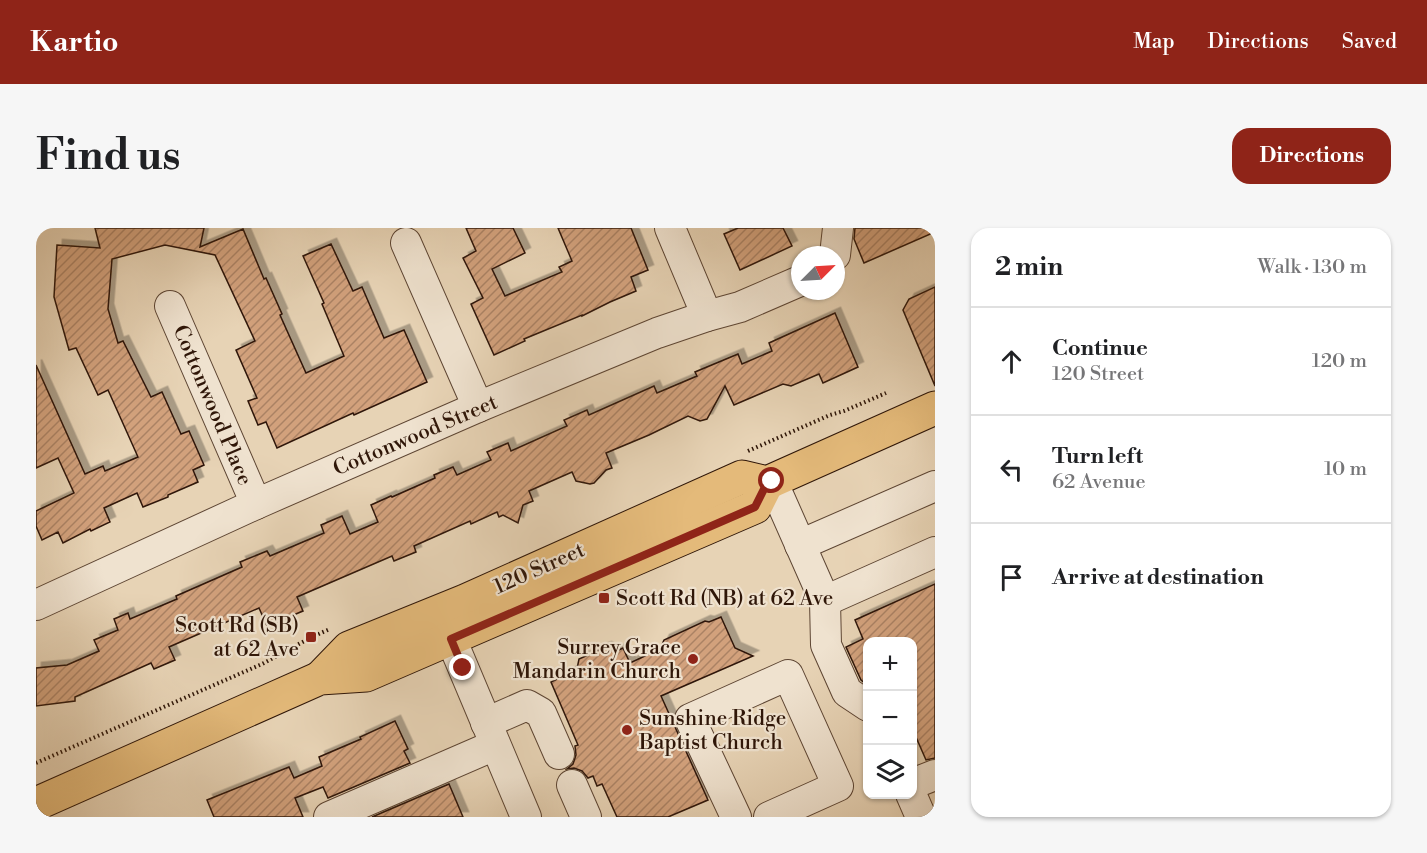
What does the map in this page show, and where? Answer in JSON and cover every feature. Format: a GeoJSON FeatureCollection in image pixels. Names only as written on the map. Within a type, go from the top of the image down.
{"type":"FeatureCollection","features":[{"type":"Feature","properties":{"kind":"main road"},"geometry":{"type":"LineString","coordinates":[[770,482],[935,408]]}},
{"type":"Feature","properties":{"kind":"main road","name":"120 Street"},"geometry":{"type":"LineString","coordinates":[[36,804],[320,678],[349,648],[445,625],[755,507],[770,482]]}},
{"type":"Feature","properties":{"kind":"street"},"geometry":{"type":"LineString","coordinates":[[670,228],[707,316]]}},
{"type":"Feature","properties":{"kind":"street"},"geometry":{"type":"LineString","coordinates":[[837,246],[838,228]]}},
{"type":"Feature","properties":{"kind":"street"},"geometry":{"type":"LineString","coordinates":[[406,243],[478,407]]}},
{"type":"Feature","properties":{"kind":"street","name":"Cottonwood Street"},"geometry":{"type":"LineString","coordinates":[[36,605],[256,504],[478,407],[657,333],[740,307],[791,285]]}},
{"type":"Feature","properties":{"kind":"street","name":"Cottonwood Place"},"geometry":{"type":"LineString","coordinates":[[170,306],[256,504]]}},
{"type":"Feature","properties":{"kind":"street"},"geometry":{"type":"LineString","coordinates":[[770,482],[825,601],[826,645],[847,692],[863,703]]}},
{"type":"Feature","properties":{"kind":"street"},"geometry":{"type":"LineString","coordinates":[[800,545],[935,486]]}},
{"type":"Feature","properties":{"kind":"street"},"geometry":{"type":"LineString","coordinates":[[825,601],[931,557]]}},
{"type":"Feature","properties":{"kind":"street"},"geometry":{"type":"LineString","coordinates":[[445,625],[526,817]]}},
{"type":"Feature","properties":{"kind":"street"},"geometry":{"type":"LineString","coordinates":[[736,817],[690,719],[788,675],[838,786],[769,817]]}},
{"type":"Feature","properties":{"kind":"street"},"geometry":{"type":"LineString","coordinates":[[329,817],[491,734],[527,705],[541,713],[559,754]]}},
{"type":"Feature","properties":{"kind":"street"},"geometry":{"type":"LineString","coordinates":[[917,782],[935,774]]}},
{"type":"Feature","properties":{"kind":"street"},"geometry":{"type":"LineString","coordinates":[[572,785],[586,817]]}},
{"type":"Feature","properties":{"kind":"street"},"geometry":{"type":"LineString","coordinates":[[913,799],[921,817]]}},
{"type":"Feature","properties":{"kind":"path"},"geometry":{"type":"LineString","coordinates":[[36,763],[262,664],[297,644],[337,626]]}},
{"type":"Feature","properties":{"kind":"building"},"geometry":{"type":"Polygon","coordinates":[[[95,228],[204,228],[200,247],[243,229],[306,373],[344,356],[303,256],[331,244],[353,291],[362,287],[384,338],[404,330],[427,382],[277,448],[266,422],[258,425],[248,401],[257,398],[236,350],[255,341],[215,255],[165,245],[112,259],[108,309],[118,343],[123,341],[151,397],[162,392],[181,434],[189,431],[204,465],[193,470],[198,482],[168,497],[143,507],[137,493],[104,508],[110,522],[63,543],[58,532],[42,540],[36,526],[36,511],[74,493],[58,458],[36,468],[36,365],[85,474],[103,466],[105,471],[138,457],[108,390],[98,395],[76,348],[69,350],[54,297],[57,245],[100,248],[95,228]]]}},
{"type":"Feature","properties":{"kind":"building"},"geometry":{"type":"Polygon","coordinates":[[[466,228],[513,228],[525,253],[492,269],[505,296],[562,272],[559,267],[572,261],[558,228],[631,228],[648,270],[631,277],[636,291],[524,339],[525,341],[494,355],[471,304],[483,298],[463,258],[476,251],[466,228]]]}},
{"type":"Feature","properties":{"kind":"building"},"geometry":{"type":"Polygon","coordinates":[[[738,228],[783,228],[792,246],[740,270],[724,234],[738,228]]]}},
{"type":"Feature","properties":{"kind":"building"},"geometry":{"type":"Polygon","coordinates":[[[855,228],[935,228],[935,232],[864,263],[854,239],[855,228]]]}},
{"type":"Feature","properties":{"kind":"building"},"geometry":{"type":"Polygon","coordinates":[[[935,287],[935,386],[903,310],[909,299],[935,287]]]}},
{"type":"Feature","properties":{"kind":"building"},"geometry":{"type":"Polygon","coordinates":[[[835,313],[858,367],[823,383],[819,374],[791,386],[783,384],[734,405],[725,386],[707,419],[700,421],[688,416],[606,453],[612,468],[606,470],[594,483],[576,481],[572,472],[529,491],[533,501],[523,505],[518,523],[503,515],[499,517],[497,512],[471,524],[470,521],[414,546],[416,552],[394,561],[392,556],[297,597],[303,611],[267,626],[259,608],[169,647],[175,660],[154,669],[151,663],[75,697],[75,701],[36,706],[36,668],[67,665],[99,651],[94,640],[118,630],[114,619],[128,613],[130,619],[242,567],[240,562],[267,551],[270,556],[324,533],[321,525],[342,516],[350,534],[378,522],[371,505],[435,478],[434,475],[453,467],[457,475],[491,460],[487,452],[508,443],[511,451],[567,426],[564,420],[587,410],[589,415],[654,386],[657,393],[697,376],[695,372],[738,354],[742,364],[772,351],[769,343],[835,313]]]}},
{"type":"Feature","properties":{"kind":"building"},"geometry":{"type":"Polygon","coordinates":[[[935,584],[935,758],[926,760],[917,739],[917,637],[863,637],[863,639],[855,620],[935,584]]]}},
{"type":"Feature","properties":{"kind":"building","name":"Sunshine Ridge Baptist Church"},"geometry":{"type":"Polygon","coordinates":[[[721,617],[735,648],[753,656],[661,696],[708,800],[668,817],[617,817],[602,784],[597,786],[593,776],[588,778],[582,771],[574,768],[567,769],[573,764],[576,755],[575,746],[578,745],[551,682],[577,669],[579,659],[606,647],[615,652],[623,648],[630,663],[660,649],[664,640],[705,621],[709,622],[721,617]]]}},
{"type":"Feature","properties":{"kind":"building"},"geometry":{"type":"Polygon","coordinates":[[[863,639],[863,682],[861,680],[846,647],[863,639]]]}},
{"type":"Feature","properties":{"kind":"building"},"geometry":{"type":"Polygon","coordinates":[[[395,721],[408,749],[404,751],[410,763],[328,798],[323,787],[295,798],[303,817],[214,817],[207,800],[289,767],[294,778],[322,766],[319,757],[395,721]]]}},
{"type":"Feature","properties":{"kind":"building"},"geometry":{"type":"Polygon","coordinates":[[[449,784],[463,817],[372,817],[449,784]]]}},
{"type":"Feature","properties":{"kind":"place","name":"Scott Rd (NB) at 62 Ave"},"geometry":{"type":"Point","coordinates":[604,598]}},
{"type":"Feature","properties":{"kind":"place","name":"Scott Rd (SB) at 62 Ave"},"geometry":{"type":"Point","coordinates":[311,637]}},
{"type":"Feature","properties":{"kind":"place","name":"Surrey Grace Mandarin Church"},"geometry":{"type":"Point","coordinates":[693,659]}},
{"type":"Feature","properties":{"kind":"place","name":"Sunshine Ridge Baptist Church"},"geometry":{"type":"Point","coordinates":[627,730]}},
{"type":"Feature","properties":{"kind":"route"},"geometry":{"type":"LineString","coordinates":[[463,668],[451,639],[755,507],[767,483],[772,481]]}}]}
